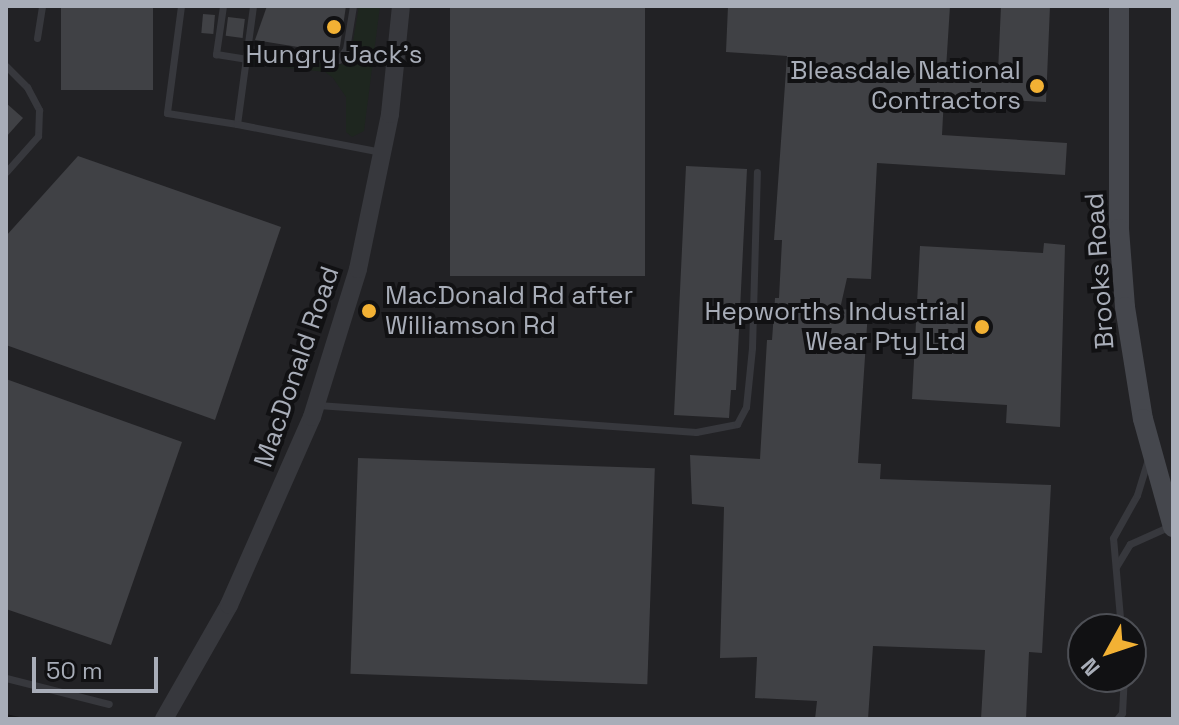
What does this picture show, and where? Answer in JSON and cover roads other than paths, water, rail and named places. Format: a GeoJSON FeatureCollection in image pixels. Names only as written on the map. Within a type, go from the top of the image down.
{"type":"FeatureCollection","features":[{"type":"Feature","properties":{"kind":"main road","name":"Brooks Road"},"geometry":{"type":"LineString","coordinates":[[1119,6],[1121,263],[1131,358],[1150,449],[1173,526]]}},
{"type":"Feature","properties":{"kind":"street","name":"MacDonald Road"},"geometry":{"type":"LineString","coordinates":[[164,719],[229,605],[316,404],[358,269],[383,153],[401,6]]}},
{"type":"Feature","properties":{"kind":"lane"},"geometry":{"type":"LineString","coordinates":[[37,38],[42,6]]}},
{"type":"Feature","properties":{"kind":"lane"},"geometry":{"type":"LineString","coordinates":[[181,6],[167,113],[383,153]]}},
{"type":"Feature","properties":{"kind":"lane"},"geometry":{"type":"LineString","coordinates":[[223,6],[216,54],[246,59]]}},
{"type":"Feature","properties":{"kind":"lane"},"geometry":{"type":"LineString","coordinates":[[237,124],[253,6]]}},
{"type":"Feature","properties":{"kind":"lane"},"geometry":{"type":"LineString","coordinates":[[248,48],[338,60],[346,49],[353,6]]}},
{"type":"Feature","properties":{"kind":"lane"},"geometry":{"type":"LineString","coordinates":[[6,66],[27,87],[39,110],[38,136],[6,172]]}},
{"type":"Feature","properties":{"kind":"lane"},"geometry":{"type":"LineString","coordinates":[[316,404],[696,432],[737,424],[746,407],[752,348],[757,172]]}},
{"type":"Feature","properties":{"kind":"lane"},"geometry":{"type":"LineString","coordinates":[[1119,613],[1113,538],[1141,487],[1150,449]]}},
{"type":"Feature","properties":{"kind":"lane"},"geometry":{"type":"LineString","coordinates":[[1115,577],[1124,548],[1173,526]]}},
{"type":"Feature","properties":{"kind":"lane"},"geometry":{"type":"LineString","coordinates":[[6,678],[109,704]]}},
{"type":"Feature","properties":{"kind":"lane"},"geometry":{"type":"LineString","coordinates":[[1117,719],[1122,713],[1123,693]]}},
{"type":"Feature","properties":{"kind":"place","name":"Hungry Jack's"},"geometry":{"type":"Point","coordinates":[334,27]}},
{"type":"Feature","properties":{"kind":"place","name":"Bleasdale National Contractors"},"geometry":{"type":"Point","coordinates":[1037,86]}},
{"type":"Feature","properties":{"kind":"place","name":"MacDonald Rd after Williamson Rd"},"geometry":{"type":"Point","coordinates":[369,311]}},
{"type":"Feature","properties":{"kind":"place","name":"Hepworths Industrial Wear Pty Ltd"},"geometry":{"type":"Point","coordinates":[982,327]}}]}
